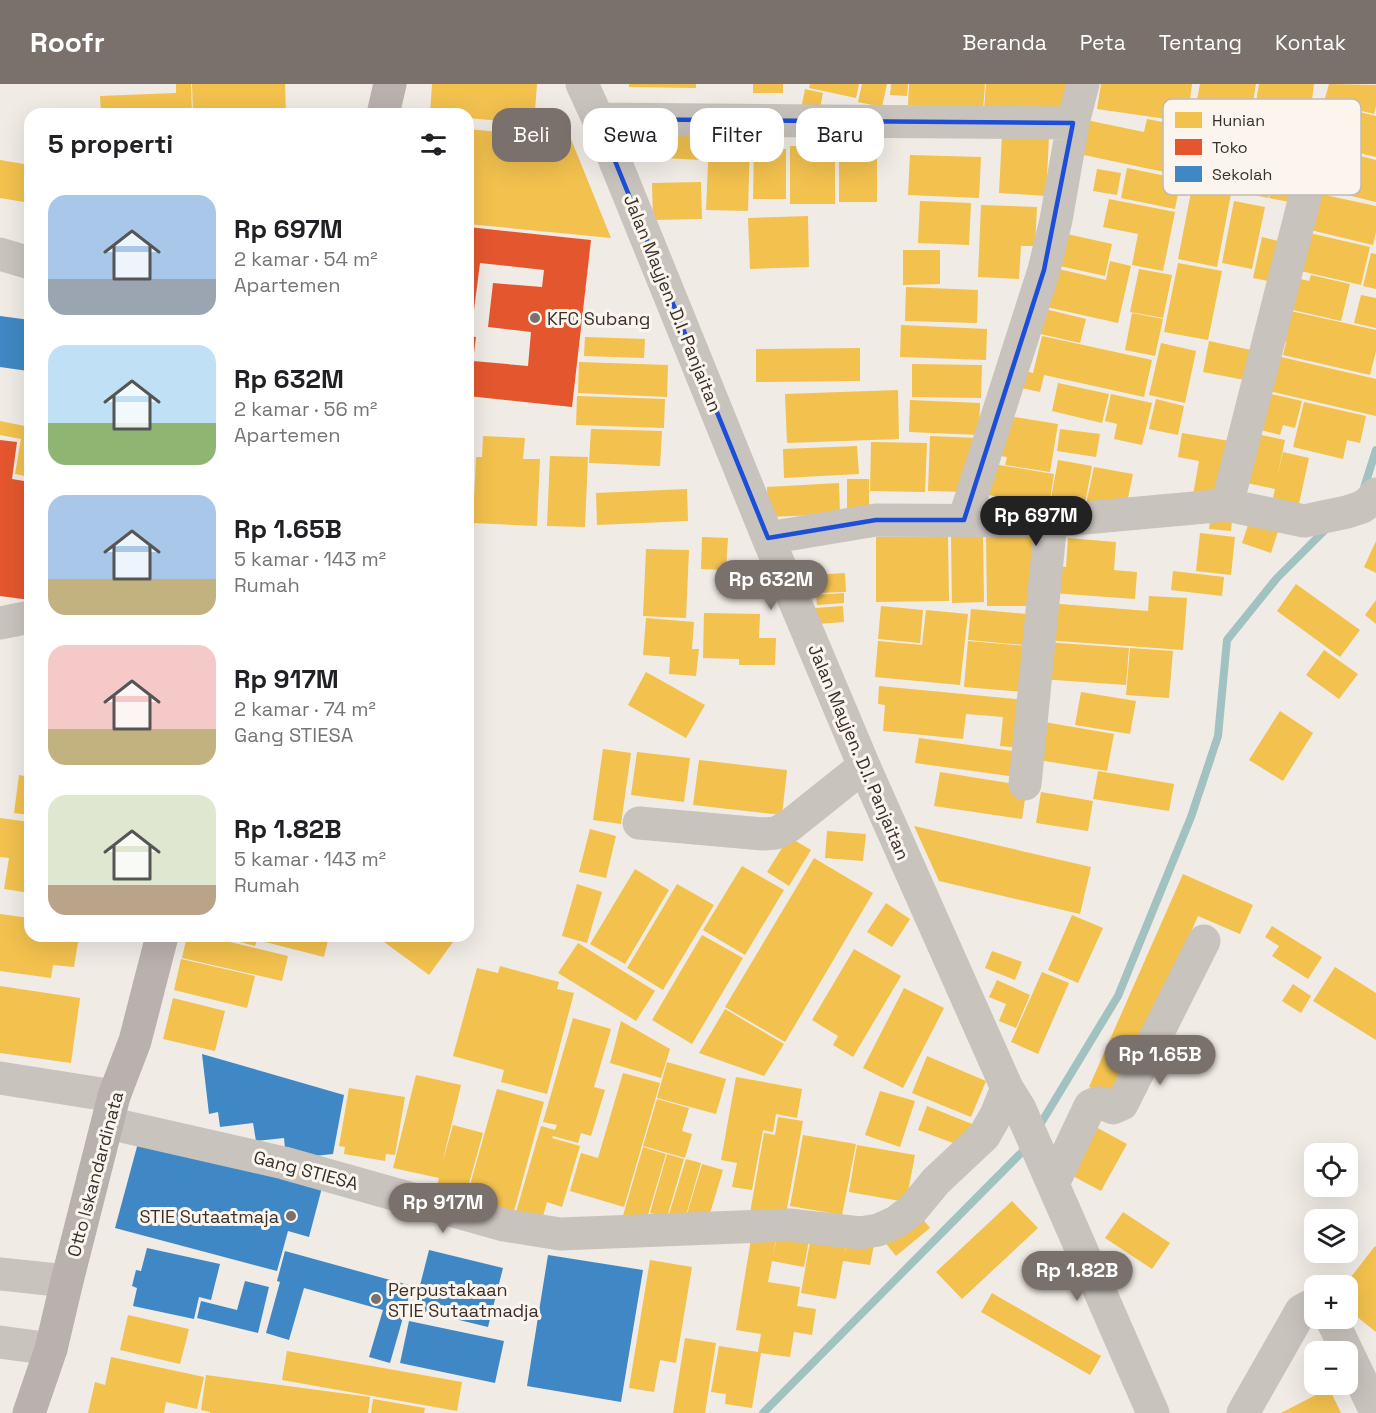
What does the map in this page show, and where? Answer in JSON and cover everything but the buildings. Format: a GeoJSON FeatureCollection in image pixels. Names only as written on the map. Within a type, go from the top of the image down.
{"type":"FeatureCollection","features":[{"type":"Feature","properties":{"kind":"main road"},"geometry":{"type":"LineString","coordinates":[[384,108],[390,84]]}},
{"type":"Feature","properties":{"kind":"main road","name":"Otto Iskandardinata"},"geometry":{"type":"LineString","coordinates":[[28,1413],[51,1349],[111,1109],[135,1041],[160,942]]}},
{"type":"Feature","properties":{"kind":"street","name":"Jalan Mayjen. D.I. Panjaitan"},"geometry":{"type":"LineString","coordinates":[[582,84],[593,108]]}},
{"type":"Feature","properties":{"kind":"street"},"geometry":{"type":"LineString","coordinates":[[964,520],[1044,270],[1056,220],[1072,123],[1083,84]]}},
{"type":"Feature","properties":{"kind":"street"},"geometry":{"type":"LineString","coordinates":[[678,120],[1072,123]]}},
{"type":"Feature","properties":{"kind":"street","name":"Jalan Mayjen. D.I. Panjaitan"},"geometry":{"type":"LineString","coordinates":[[615,162],[768,538],[864,766],[1153,1413]]}},
{"type":"Feature","properties":{"kind":"street"},"geometry":{"type":"LineString","coordinates":[[1227,505],[1306,195]]}},
{"type":"Feature","properties":{"kind":"street"},"geometry":{"type":"LineString","coordinates":[[0,254],[24,261]]}},
{"type":"Feature","properties":{"kind":"street"},"geometry":{"type":"LineString","coordinates":[[768,538],[876,520],[1051,521],[1227,505],[1304,520],[1362,507],[1376,494]]}},
{"type":"Feature","properties":{"kind":"street"},"geometry":{"type":"LineString","coordinates":[[1025,784],[1051,521]]}},
{"type":"Feature","properties":{"kind":"street"},"geometry":{"type":"LineString","coordinates":[[0,623],[24,617]]}},
{"type":"Feature","properties":{"kind":"street"},"geometry":{"type":"LineString","coordinates":[[639,823],[763,834],[776,833],[789,826],[864,766]]}},
{"type":"Feature","properties":{"kind":"street"},"geometry":{"type":"LineString","coordinates":[[1049,1177],[1090,1106],[1100,1102],[1113,1108],[1122,1104],[1204,941]]}},
{"type":"Feature","properties":{"kind":"street","name":"Gang STIESA"},"geometry":{"type":"LineString","coordinates":[[0,1078],[111,1109],[284,1163],[504,1225],[560,1234],[789,1225],[860,1233],[878,1230],[896,1222],[912,1209],[936,1181],[984,1136],[996,1115],[1013,1099]]}},
{"type":"Feature","properties":{"kind":"street"},"geometry":{"type":"LineString","coordinates":[[0,1274],[67,1281]]}},
{"type":"Feature","properties":{"kind":"street"},"geometry":{"type":"LineString","coordinates":[[1243,1413],[1304,1309]]}},
{"type":"Feature","properties":{"kind":"street"},"geometry":{"type":"LineString","coordinates":[[1336,1329],[1376,1412]]}},
{"type":"Feature","properties":{"kind":"street"},"geometry":{"type":"LineString","coordinates":[[0,1342],[51,1349]]}},
{"type":"Feature","properties":{"kind":"highlighted area"},"geometry":{"type":"Polygon","coordinates":[[[598,119],[1073,123],[1044,270],[964,520],[876,520],[768,538],[598,119]]]}},
{"type":"Feature","properties":{"kind":"waterway"},"geometry":{"type":"LineString","coordinates":[[1363,491],[1376,450]]}},
{"type":"Feature","properties":{"kind":"waterway"},"geometry":{"type":"LineString","coordinates":[[1038,1128],[1118,996],[1191,817],[1218,736],[1227,640],[1277,578],[1327,528]]}},
{"type":"Feature","properties":{"kind":"waterway"},"geometry":{"type":"LineString","coordinates":[[763,1413],[1028,1144]]}},
{"type":"Feature","properties":{"kind":"place","name":"KFC Subang"},"geometry":{"type":"Point","coordinates":[535,318]}},
{"type":"Feature","properties":{"kind":"place","name":"STIE Sutaatmaja"},"geometry":{"type":"Point","coordinates":[291,1216]}},
{"type":"Feature","properties":{"kind":"place","name":"Perpustakaan STIE Sutaatmadja"},"geometry":{"type":"Point","coordinates":[376,1299]}}]}
